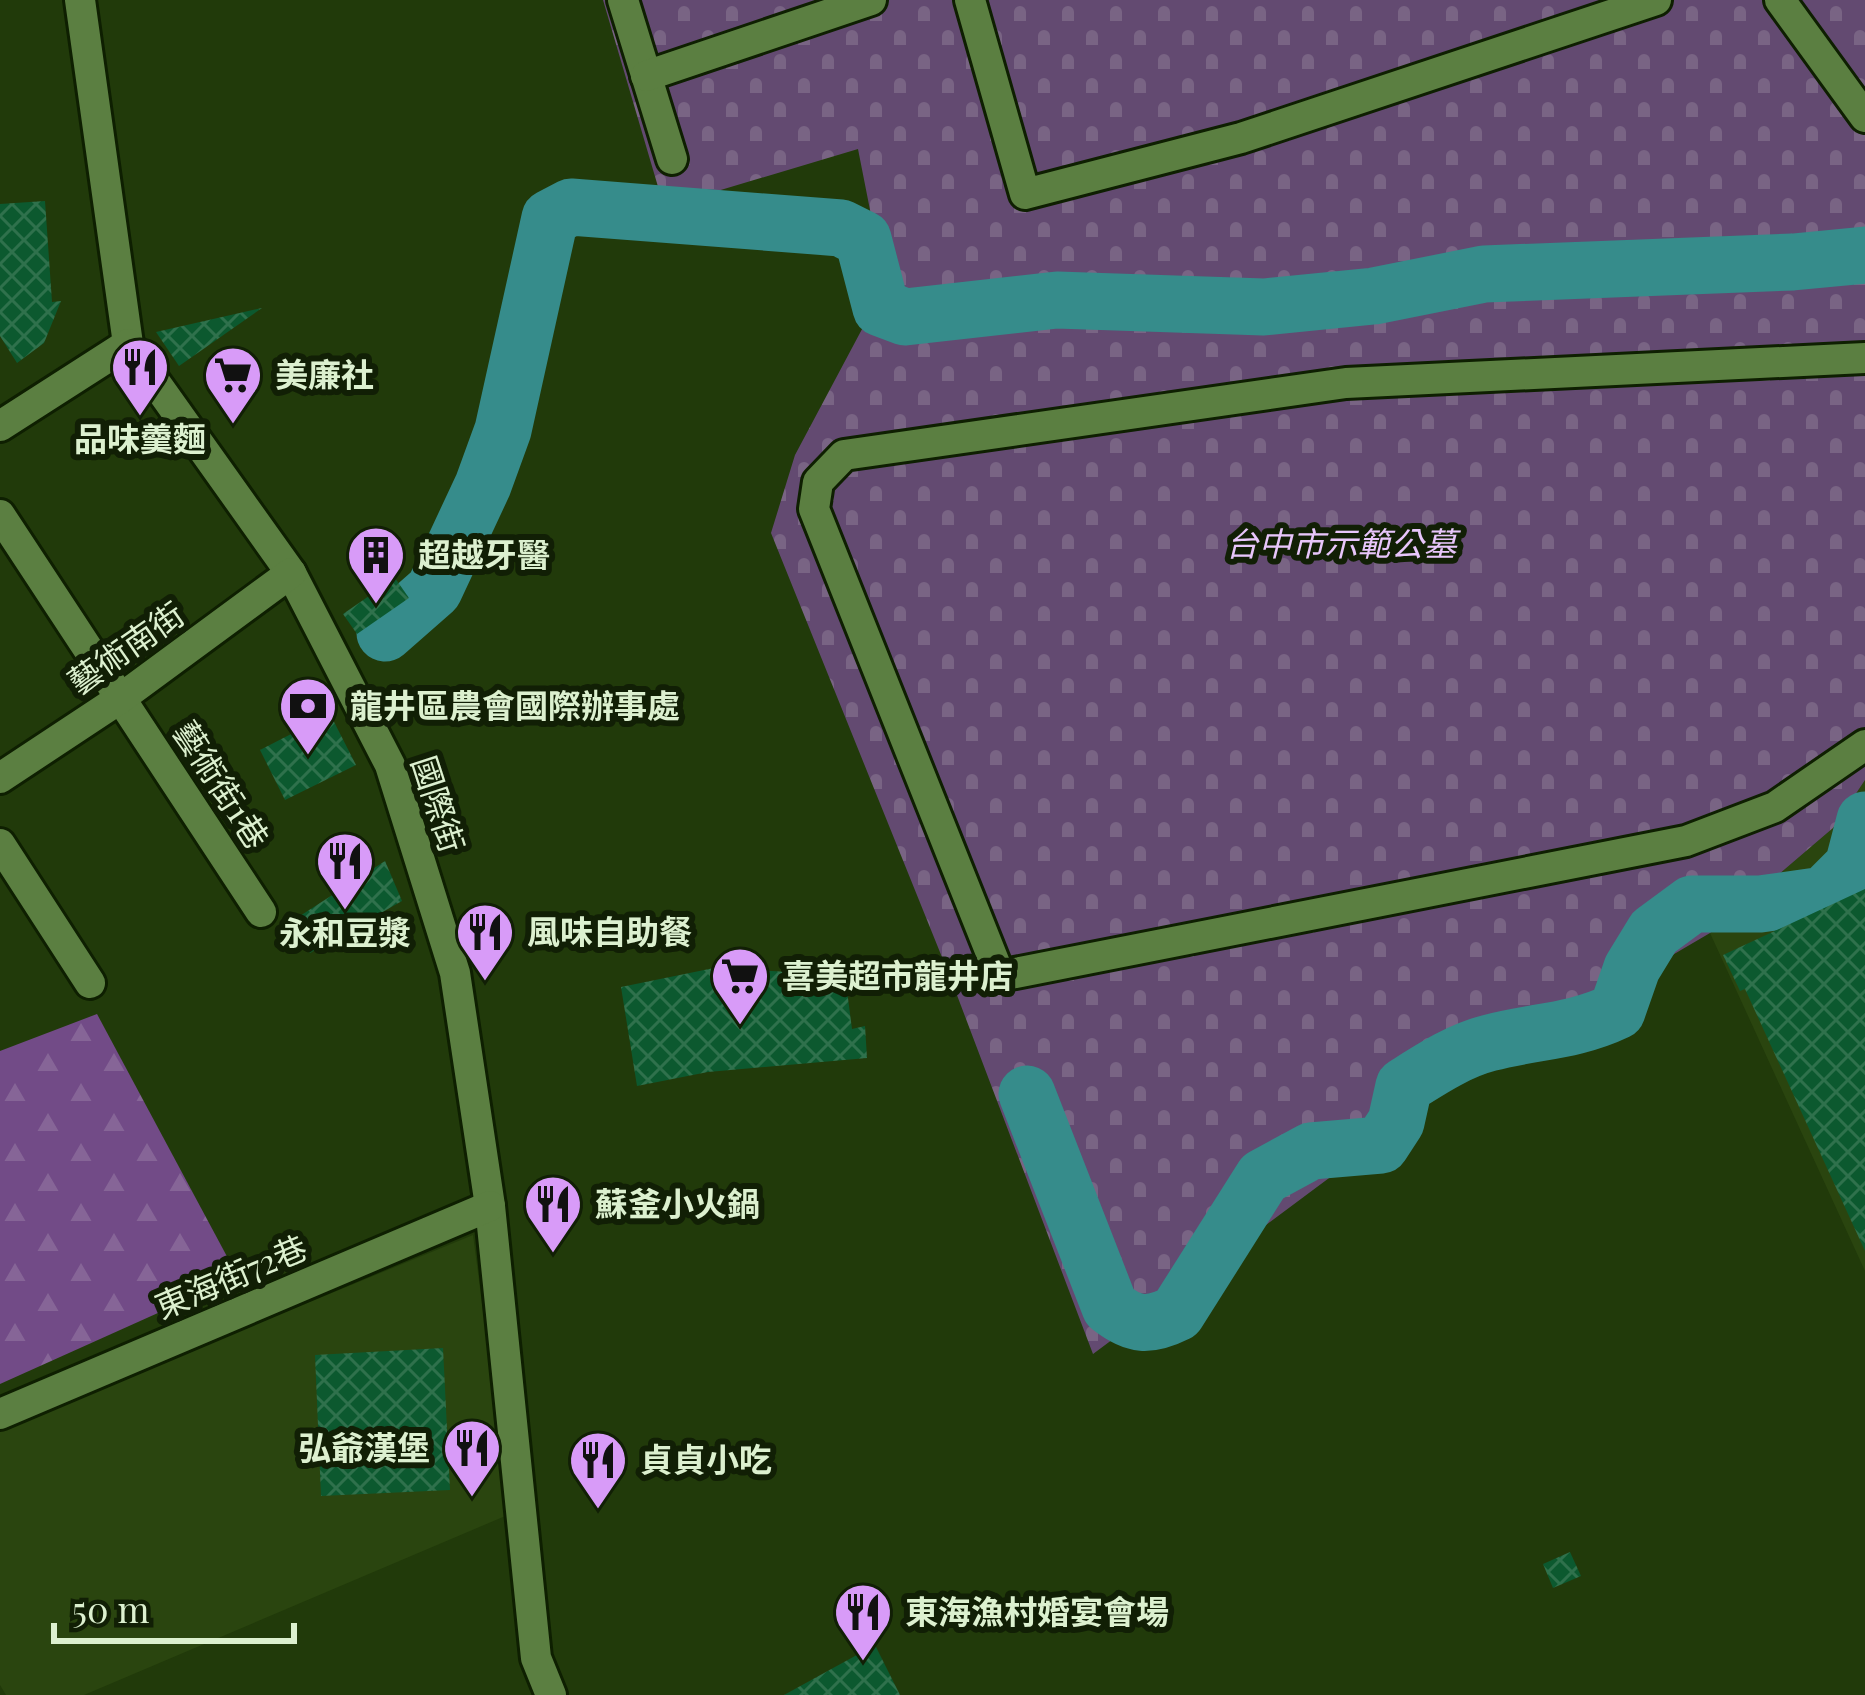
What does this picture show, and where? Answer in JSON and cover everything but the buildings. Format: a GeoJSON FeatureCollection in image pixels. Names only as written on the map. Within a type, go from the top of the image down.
{"type":"FeatureCollection","features":[{"type":"Feature","properties":{"kind":"street","name":"國際街"},"geometry":{"type":"LineString","coordinates":[[80,0],[128,344],[291,573],[390,765],[454,973],[490,1206],[536,1658],[551,1695]]}},
{"type":"Feature","properties":{"kind":"street"},"geometry":{"type":"LineString","coordinates":[[623,0],[671,159]]}},
{"type":"Feature","properties":{"kind":"street"},"geometry":{"type":"LineString","coordinates":[[646,76],[871,0]]}},
{"type":"Feature","properties":{"kind":"street"},"geometry":{"type":"LineString","coordinates":[[970,0],[1025,194],[1241,138],[1656,0]]}},
{"type":"Feature","properties":{"kind":"street"},"geometry":{"type":"LineString","coordinates":[[1780,0],[1865,117]]}},
{"type":"Feature","properties":{"kind":"street"},"geometry":{"type":"LineString","coordinates":[[0,426],[128,344]]}},
{"type":"Feature","properties":{"kind":"street"},"geometry":{"type":"LineString","coordinates":[[1865,358],[1346,383],[844,454],[818,482],[814,509],[1000,976],[1686,841],[1775,807],[1865,745]]}},
{"type":"Feature","properties":{"kind":"street","name":"藝術街1巷"},"geometry":{"type":"LineString","coordinates":[[0,515],[261,912]]}},
{"type":"Feature","properties":{"kind":"street","name":"藝術南街"},"geometry":{"type":"LineString","coordinates":[[0,778],[121,698],[291,573]]}},
{"type":"Feature","properties":{"kind":"street"},"geometry":{"type":"LineString","coordinates":[[0,844],[90,982]]}},
{"type":"Feature","properties":{"kind":"street","name":"東海街72巷"},"geometry":{"type":"LineString","coordinates":[[0,1414],[490,1206]]}},
{"type":"Feature","properties":{"kind":"shaded area"},"geometry":{"type":"Polygon","coordinates":[[[1865,780],[1865,1271],[1710,933],[1833,828],[1865,780]]]}},
{"type":"Feature","properties":{"kind":"shaded area"},"geometry":{"type":"Polygon","coordinates":[[[473,1235],[510,1514],[84,1695],[6,1695],[0,1685],[0,1429],[473,1235]]]}},
{"type":"Feature","properties":{"kind":"green space","name":"台中市示範公墓"},"geometry":{"type":"Polygon","coordinates":[[[603,0],[1865,0],[1865,780],[1833,828],[1710,933],[1466,1076],[1093,1354],[952,982],[771,533],[795,455],[885,286],[858,149],[664,207],[603,0]]]}},
{"type":"Feature","properties":{"kind":"green space"},"geometry":{"type":"Polygon","coordinates":[[[97,1014],[238,1277],[0,1384],[0,1051],[97,1014]]]}},
{"type":"Feature","properties":{"kind":"waterway"},"geometry":{"type":"LineString","coordinates":[[385,633],[434,590],[483,485],[503,430],[550,218],[571,207],[841,228],[863,239],[881,308],[905,317],[1057,300],[1264,307],[1374,296],[1484,274],[1865,255]]}},
{"type":"Feature","properties":{"kind":"waterway"},"geometry":{"type":"LineString","coordinates":[[1027,1094],[1110,1307],[1134,1321],[1158,1321],[1177,1313],[1263,1177],[1311,1151],[1381,1145],[1396,1122],[1404,1086],[1456,1056],[1489,1043],[1569,1027],[1617,1011],[1632,968],[1654,932],[1692,904],[1760,904],[1824,895],[1853,866],[1865,820]]}},
{"type":"Feature","properties":{"kind":"place","name":"品味羹麵"},"geometry":{"type":"Point","coordinates":[140,418]}},
{"type":"Feature","properties":{"kind":"place","name":"美廉社"},"geometry":{"type":"Point","coordinates":[233,426]}},
{"type":"Feature","properties":{"kind":"place","name":"超越牙醫"},"geometry":{"type":"Point","coordinates":[376,606]}},
{"type":"Feature","properties":{"kind":"place","name":"龍井區農會國際辦事處"},"geometry":{"type":"Point","coordinates":[308,757]}},
{"type":"Feature","properties":{"kind":"place","name":"永和豆漿"},"geometry":{"type":"Point","coordinates":[345,912]}},
{"type":"Feature","properties":{"kind":"place","name":"風味自助餐"},"geometry":{"type":"Point","coordinates":[485,983]}},
{"type":"Feature","properties":{"kind":"place","name":"喜美超市龍井店"},"geometry":{"type":"Point","coordinates":[740,1027]}},
{"type":"Feature","properties":{"kind":"place","name":"蘇釜小火鍋"},"geometry":{"type":"Point","coordinates":[553,1255]}},
{"type":"Feature","properties":{"kind":"place","name":"弘爺漢堡"},"geometry":{"type":"Point","coordinates":[472,1499]}},
{"type":"Feature","properties":{"kind":"place","name":"貞貞小吃"},"geometry":{"type":"Point","coordinates":[598,1511]}},
{"type":"Feature","properties":{"kind":"place","name":"東海漁村婚宴會場"},"geometry":{"type":"Point","coordinates":[863,1663]}}]}
